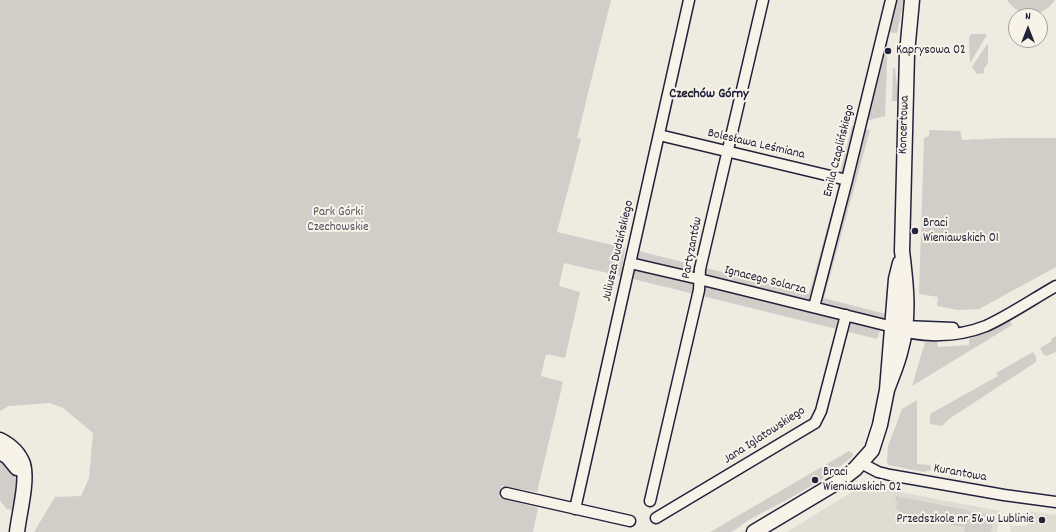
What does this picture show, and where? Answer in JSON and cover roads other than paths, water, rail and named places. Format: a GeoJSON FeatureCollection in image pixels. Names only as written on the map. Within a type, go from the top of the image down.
{"type":"FeatureCollection","features":[{"type":"Feature","properties":{"kind":"street","name":"Juliusza Dudzińskiego"},"geometry":{"type":"LineString","coordinates":[[575,509],[688,0]]}},
{"type":"Feature","properties":{"kind":"street","name":"Partyzantów"},"geometry":{"type":"LineString","coordinates":[[650,501],[699,290],[700,269],[763,0]]}},
{"type":"Feature","properties":{"kind":"street","name":"Emila Czaplińskiego"},"geometry":{"type":"LineString","coordinates":[[814,307],[891,0]]}},
{"type":"Feature","properties":{"kind":"street","name":"Koncertowa"},"geometry":{"type":"LineString","coordinates":[[754,532],[841,480],[861,463],[872,450],[877,438],[907,306],[906,278],[902,251],[907,53],[912,0]]}},
{"type":"Feature","properties":{"kind":"street","name":"Bolesława Leśmiana"},"geometry":{"type":"LineString","coordinates":[[659,135],[847,180]]}},
{"type":"Feature","properties":{"kind":"street","name":"Ignacego Solarza"},"geometry":{"type":"LineString","coordinates":[[630,263],[699,278],[901,328],[972,329],[988,325],[1056,286]]}},
{"type":"Feature","properties":{"kind":"street","name":"Jana Iglatowskiego"},"geometry":{"type":"LineString","coordinates":[[656,518],[814,423],[821,411],[846,315]]}},
{"type":"Feature","properties":{"kind":"street"},"geometry":{"type":"LineString","coordinates":[[0,440],[9,445],[18,455],[23,465],[24,483],[17,532]]}},
{"type":"Feature","properties":{"kind":"street"},"geometry":{"type":"LineString","coordinates":[[0,452],[13,462],[19,470],[24,483]]}},
{"type":"Feature","properties":{"kind":"street","name":"Kurantowa"},"geometry":{"type":"LineString","coordinates":[[861,463],[878,472],[896,476],[1004,495],[1056,502]]}},
{"type":"Feature","properties":{"kind":"street"},"geometry":{"type":"LineString","coordinates":[[506,493],[630,521]]}},
{"type":"Feature","properties":{"kind":"place","name":"Kaprysowa 02"},"geometry":{"type":"Point","coordinates":[888,51]}},
{"type":"Feature","properties":{"kind":"place","name":"Braci Wieniawskich 01"},"geometry":{"type":"Point","coordinates":[915,231]}},
{"type":"Feature","properties":{"kind":"place","name":"Braci Wieniawskich 02"},"geometry":{"type":"Point","coordinates":[815,480]}},
{"type":"Feature","properties":{"kind":"place","name":"Przedszkole nr 56 w Lublinie"},"geometry":{"type":"Point","coordinates":[1042,520]}},
{"type":"Feature","properties":{"kind":"district","name":"Czechów Górny"},"geometry":{"type":"Point","coordinates":[709,95]}},
{"type":"Feature","properties":{"kind":"park label","name":"Park Górki Czechowskie"},"geometry":{"type":"Point","coordinates":[338,220]}}]}
